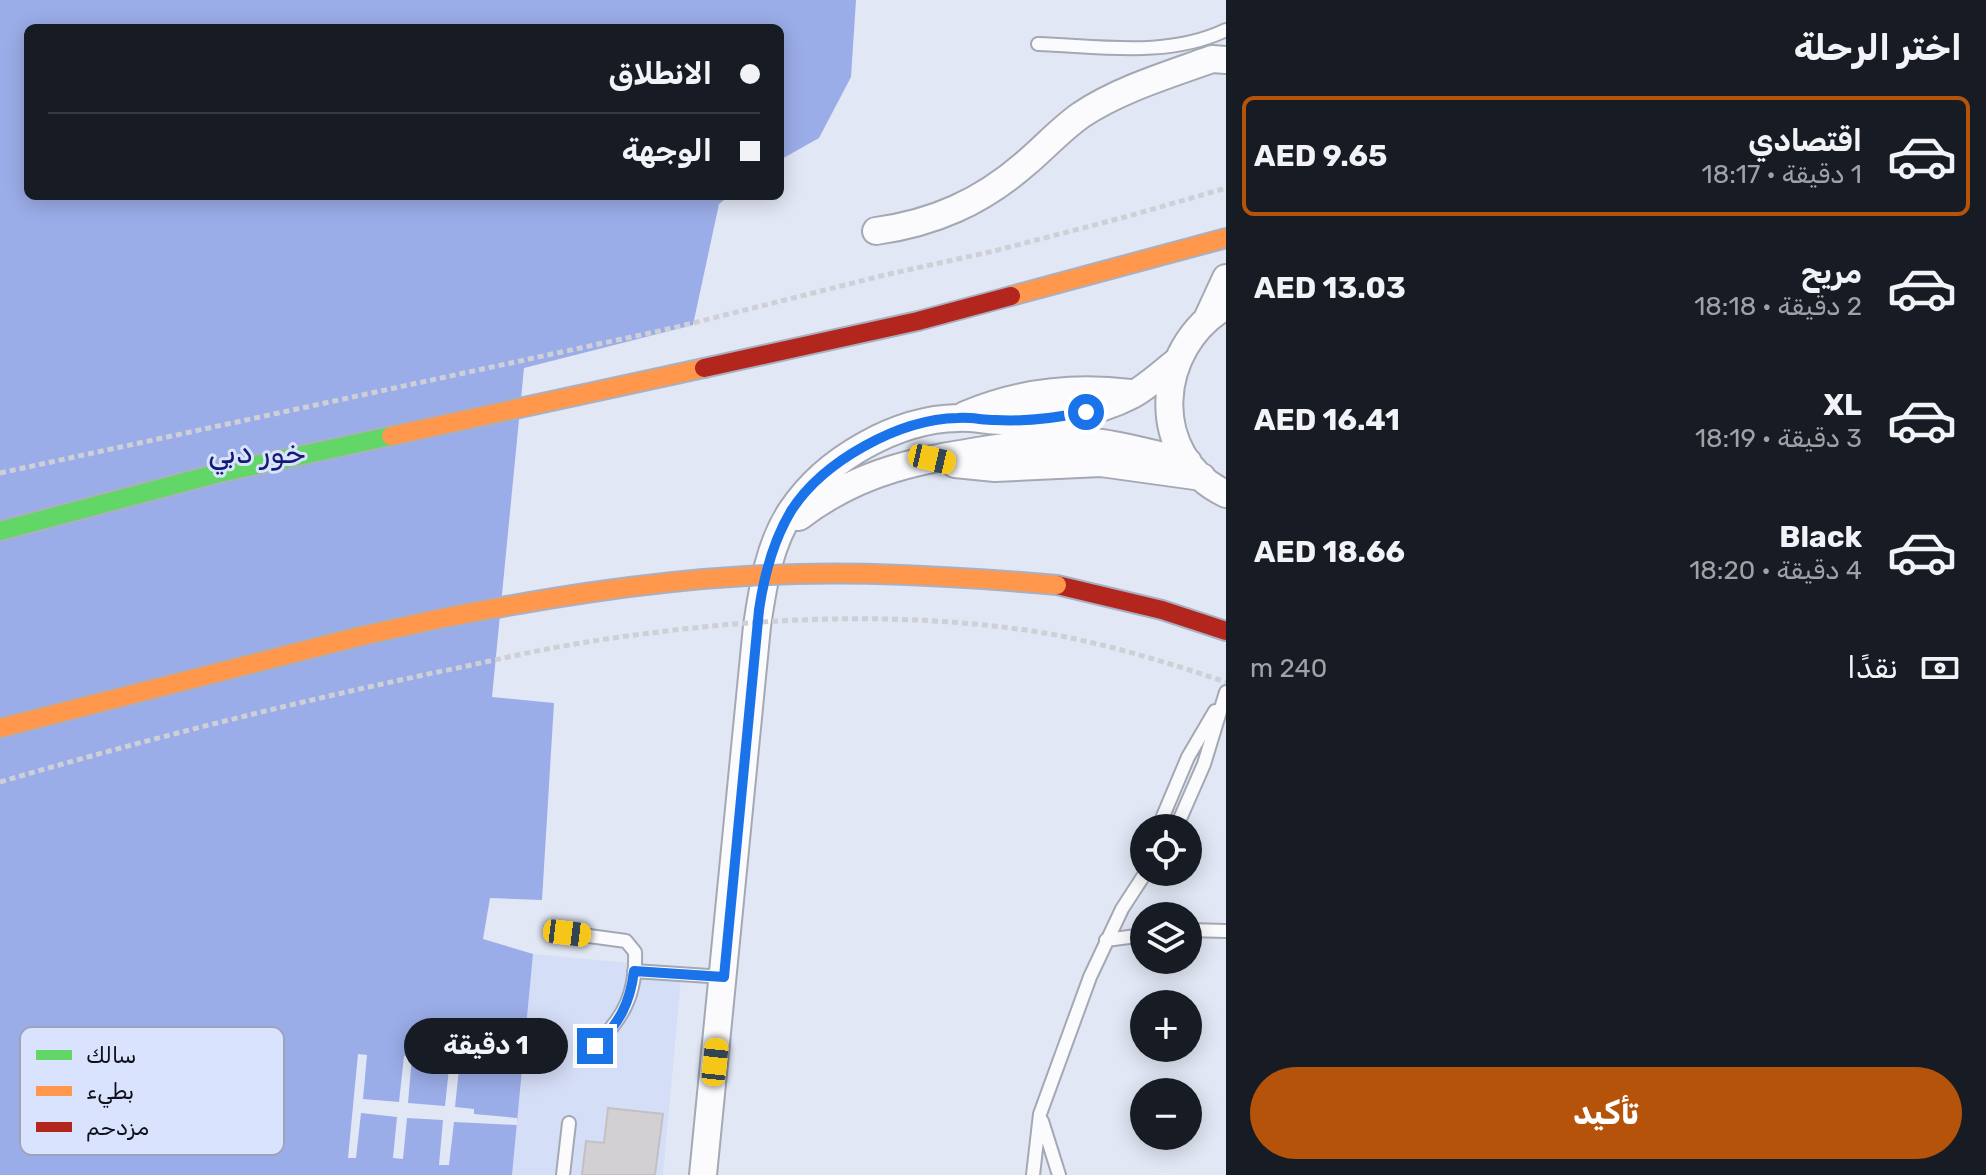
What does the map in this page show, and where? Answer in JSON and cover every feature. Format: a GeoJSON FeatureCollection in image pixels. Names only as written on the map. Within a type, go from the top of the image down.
{"type":"FeatureCollection","features":[{"type":"Feature","properties":{"kind":"main road"},"geometry":{"type":"LineString","coordinates":[[0,531],[219,473],[918,321],[1050,287],[1226,235]]}},
{"type":"Feature","properties":{"kind":"main road"},"geometry":{"type":"LineString","coordinates":[[0,728],[361,636],[508,604],[649,582],[805,572],[889,573],[1057,585],[1162,610],[1226,631]]}},
{"type":"Feature","properties":{"kind":"street"},"geometry":{"type":"LineString","coordinates":[[876,231],[936,218],[965,206],[1016,172],[1082,115],[1127,91],[1221,63]]}},
{"type":"Feature","properties":{"kind":"street"},"geometry":{"type":"LineString","coordinates":[[1226,278],[1217,312],[1189,338],[1176,362],[1170,382],[1170,413],[1178,444],[1195,469],[1226,494]]}},
{"type":"Feature","properties":{"kind":"street"},"geometry":{"type":"LineString","coordinates":[[703,1175],[757,626],[765,579],[779,535],[792,510],[832,468],[880,438],[905,428],[958,418],[997,421],[1062,417],[1110,405],[1134,394],[1176,362]]}},
{"type":"Feature","properties":{"kind":"street"},"geometry":{"type":"LineString","coordinates":[[779,535],[800,516],[849,484],[904,464],[932,459],[1062,439],[1107,442],[1195,469]]}},
{"type":"Feature","properties":{"kind":"lane"},"geometry":{"type":"LineString","coordinates":[[1038,44],[1164,48],[1193,43],[1226,30]]}},
{"type":"Feature","properties":{"kind":"lane"},"geometry":{"type":"LineString","coordinates":[[1164,814],[1188,757],[1224,697]]}},
{"type":"Feature","properties":{"kind":"lane"},"geometry":{"type":"LineString","coordinates":[[1182,814],[1204,764],[1224,697]]}},
{"type":"Feature","properties":{"kind":"lane"},"geometry":{"type":"LineString","coordinates":[[1033,1175],[1040,1114],[1106,940],[1136,886]]}},
{"type":"Feature","properties":{"kind":"lane"},"geometry":{"type":"LineString","coordinates":[[1202,930],[1226,931]]}},
{"type":"Feature","properties":{"kind":"lane"},"geometry":{"type":"LineString","coordinates":[[567,933],[626,941],[635,952],[631,995],[617,1023],[582,1058]]}},
{"type":"Feature","properties":{"kind":"lane"},"geometry":{"type":"LineString","coordinates":[[1106,940],[1130,937]]}},
{"type":"Feature","properties":{"kind":"lane"},"geometry":{"type":"LineString","coordinates":[[634,971],[724,977]]}},
{"type":"Feature","properties":{"kind":"lane"},"geometry":{"type":"LineString","coordinates":[[1040,1114],[1059,1175]]}},
{"type":"Feature","properties":{"kind":"lane"},"geometry":{"type":"LineString","coordinates":[[563,1175],[569,1123]]}},
{"type":"Feature","properties":{"kind":"path"},"geometry":{"type":"LineString","coordinates":[[0,473],[345,396],[673,328],[994,251],[1226,188]]}},
{"type":"Feature","properties":{"kind":"path"},"geometry":{"type":"LineString","coordinates":[[0,782],[125,745],[372,686],[584,642],[701,627],[788,620],[876,620],[1031,631],[1128,651],[1226,682]]}},
{"type":"Feature","properties":{"kind":"shaded area"},"geometry":{"type":"Polygon","coordinates":[[[533,954],[682,968],[663,1175],[512,1175],[533,954]]]}},
{"type":"Feature","properties":{"kind":"water","name":"خور دبي"},"geometry":{"type":"Polygon","coordinates":[[[0,0],[856,0],[851,77],[819,138],[784,158],[784,24],[24,24],[24,200],[724,200],[719,204],[693,325],[524,368],[492,697],[554,703],[542,900],[490,898],[483,939],[533,954],[512,1175],[0,1175],[0,0]]]}},
{"type":"Feature","properties":{"kind":"pier"},"geometry":{"type":"Polygon","coordinates":[[[358,1054],[367,1055],[363,1099],[399,1102],[404,1056],[412,1057],[408,1103],[445,1106],[450,1059],[460,1059],[455,1107],[474,1109],[474,1114],[517,1118],[517,1125],[454,1122],[449,1165],[439,1165],[443,1120],[407,1118],[403,1159],[393,1158],[397,1117],[361,1113],[356,1158],[348,1158],[358,1054]]]}},
{"type":"Feature","properties":{"kind":"building"},"geometry":{"type":"Polygon","coordinates":[[[608,1108],[663,1114],[655,1175],[582,1175],[586,1141],[604,1143],[608,1108]]]}},
{"type":"Feature","properties":{"kind":"traffic: fast"},"geometry":{"type":"LineString","coordinates":[[0,531],[219,473],[391,436]]}},
{"type":"Feature","properties":{"kind":"traffic: slow"},"geometry":{"type":"LineString","coordinates":[[1011,296],[1226,238]]}},
{"type":"Feature","properties":{"kind":"traffic: slow"},"geometry":{"type":"LineString","coordinates":[[391,436],[704,368]]}},
{"type":"Feature","properties":{"kind":"traffic: slow"},"geometry":{"type":"LineString","coordinates":[[438,619],[591,592],[746,576],[902,575],[1057,585]]}},
{"type":"Feature","properties":{"kind":"traffic: slow"},"geometry":{"type":"LineString","coordinates":[[0,728],[438,619]]}},
{"type":"Feature","properties":{"kind":"traffic: jam"},"geometry":{"type":"LineString","coordinates":[[704,368],[918,321],[1011,296]]}},
{"type":"Feature","properties":{"kind":"traffic: jam"},"geometry":{"type":"LineString","coordinates":[[1057,585],[1162,610],[1226,631]]}},
{"type":"Feature","properties":{"kind":"route"},"geometry":{"type":"LineString","coordinates":[[595,1046],[617,1023],[625,1009],[631,995],[634,971],[724,977],[759,610],[769,564],[792,510],[832,468],[880,438],[905,428],[958,418],[1037,420],[1086,412]]}}]}
